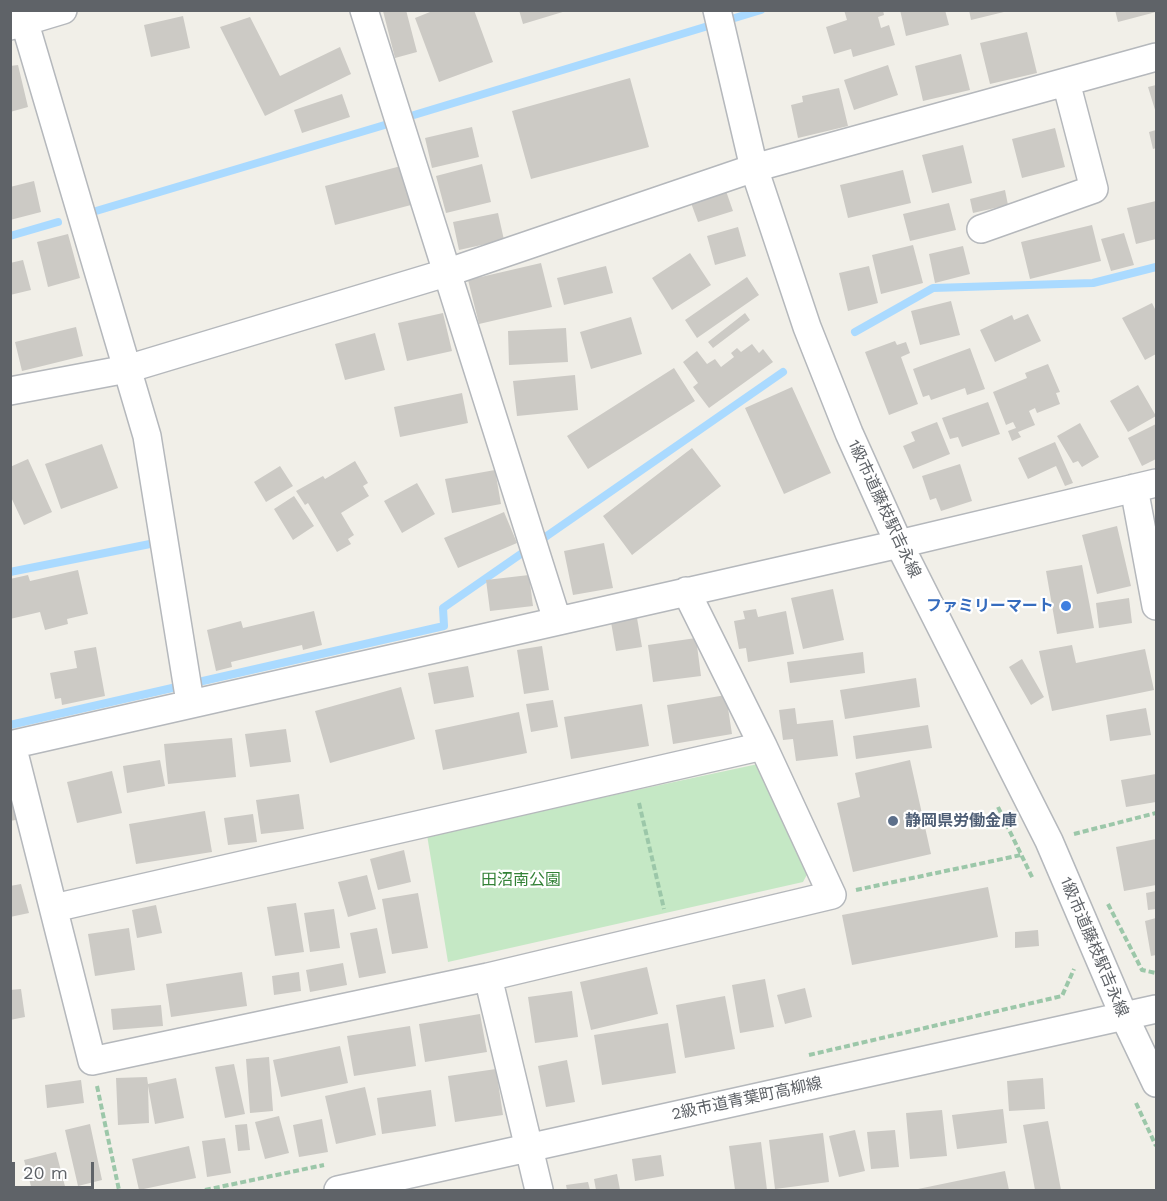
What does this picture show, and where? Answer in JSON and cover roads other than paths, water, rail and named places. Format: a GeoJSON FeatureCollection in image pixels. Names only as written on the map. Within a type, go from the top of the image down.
{"type":"FeatureCollection","features":[{"type":"Feature","properties":{"kind":"street"},"geometry":{"type":"LineString","coordinates":[[63,10],[19,20],[147,436],[190,702]]}},
{"type":"Feature","properties":{"kind":"street"},"geometry":{"type":"LineString","coordinates":[[364,10],[449,272],[557,620]]}},
{"type":"Feature","properties":{"kind":"street","name":"1級市道藤枝駅吉永線"},"geometry":{"type":"LineString","coordinates":[[719,19],[754,168],[809,334],[849,433],[899,544],[1048,841],[1124,1016],[1156,1083]]}},
{"type":"Feature","properties":{"kind":"street"},"geometry":{"type":"LineString","coordinates":[[10,391],[127,369],[449,272],[754,168],[1156,57]]}},
{"type":"Feature","properties":{"kind":"street"},"geometry":{"type":"LineString","coordinates":[[981,229],[1094,189],[1066,82]]}},
{"type":"Feature","properties":{"kind":"street"},"geometry":{"type":"LineString","coordinates":[[686,591],[763,746],[832,895],[488,977],[92,1061],[11,745],[190,702],[686,591],[899,544],[1145,486],[1156,606]]}},
{"type":"Feature","properties":{"kind":"street"},"geometry":{"type":"LineString","coordinates":[[54,909],[632,774],[763,746]]}},
{"type":"Feature","properties":{"kind":"street"},"geometry":{"type":"LineString","coordinates":[[488,977],[540,1191]]}},
{"type":"Feature","properties":{"kind":"street","name":"2級市道青葉町高柳線"},"geometry":{"type":"LineString","coordinates":[[338,1191],[1156,1009]]}},
{"type":"Feature","properties":{"kind":"waterway"},"geometry":{"type":"LineString","coordinates":[[414,115],[761,10]]}},
{"type":"Feature","properties":{"kind":"waterway"},"geometry":{"type":"LineString","coordinates":[[96,211],[388,124]]}},
{"type":"Feature","properties":{"kind":"waterway"},"geometry":{"type":"LineString","coordinates":[[10,236],[58,222]]}},
{"type":"Feature","properties":{"kind":"waterway"},"geometry":{"type":"LineString","coordinates":[[855,332],[933,288],[1093,283],[1156,267]]}},
{"type":"Feature","properties":{"kind":"waterway"},"geometry":{"type":"LineString","coordinates":[[10,725],[444,626],[443,608],[783,372]]}},
{"type":"Feature","properties":{"kind":"waterway"},"geometry":{"type":"LineString","coordinates":[[10,572],[155,543]]}},
{"type":"Feature","properties":{"kind":"place","name":"ファミリーマート"},"geometry":{"type":"Point","coordinates":[1066,606]}},
{"type":"Feature","properties":{"kind":"place","name":"静岡県労働金庫"},"geometry":{"type":"Point","coordinates":[893,821]}},
{"type":"Feature","properties":{"kind":"park label","name":"田沼南公園"},"geometry":{"type":"Point","coordinates":[521,880]}}]}
